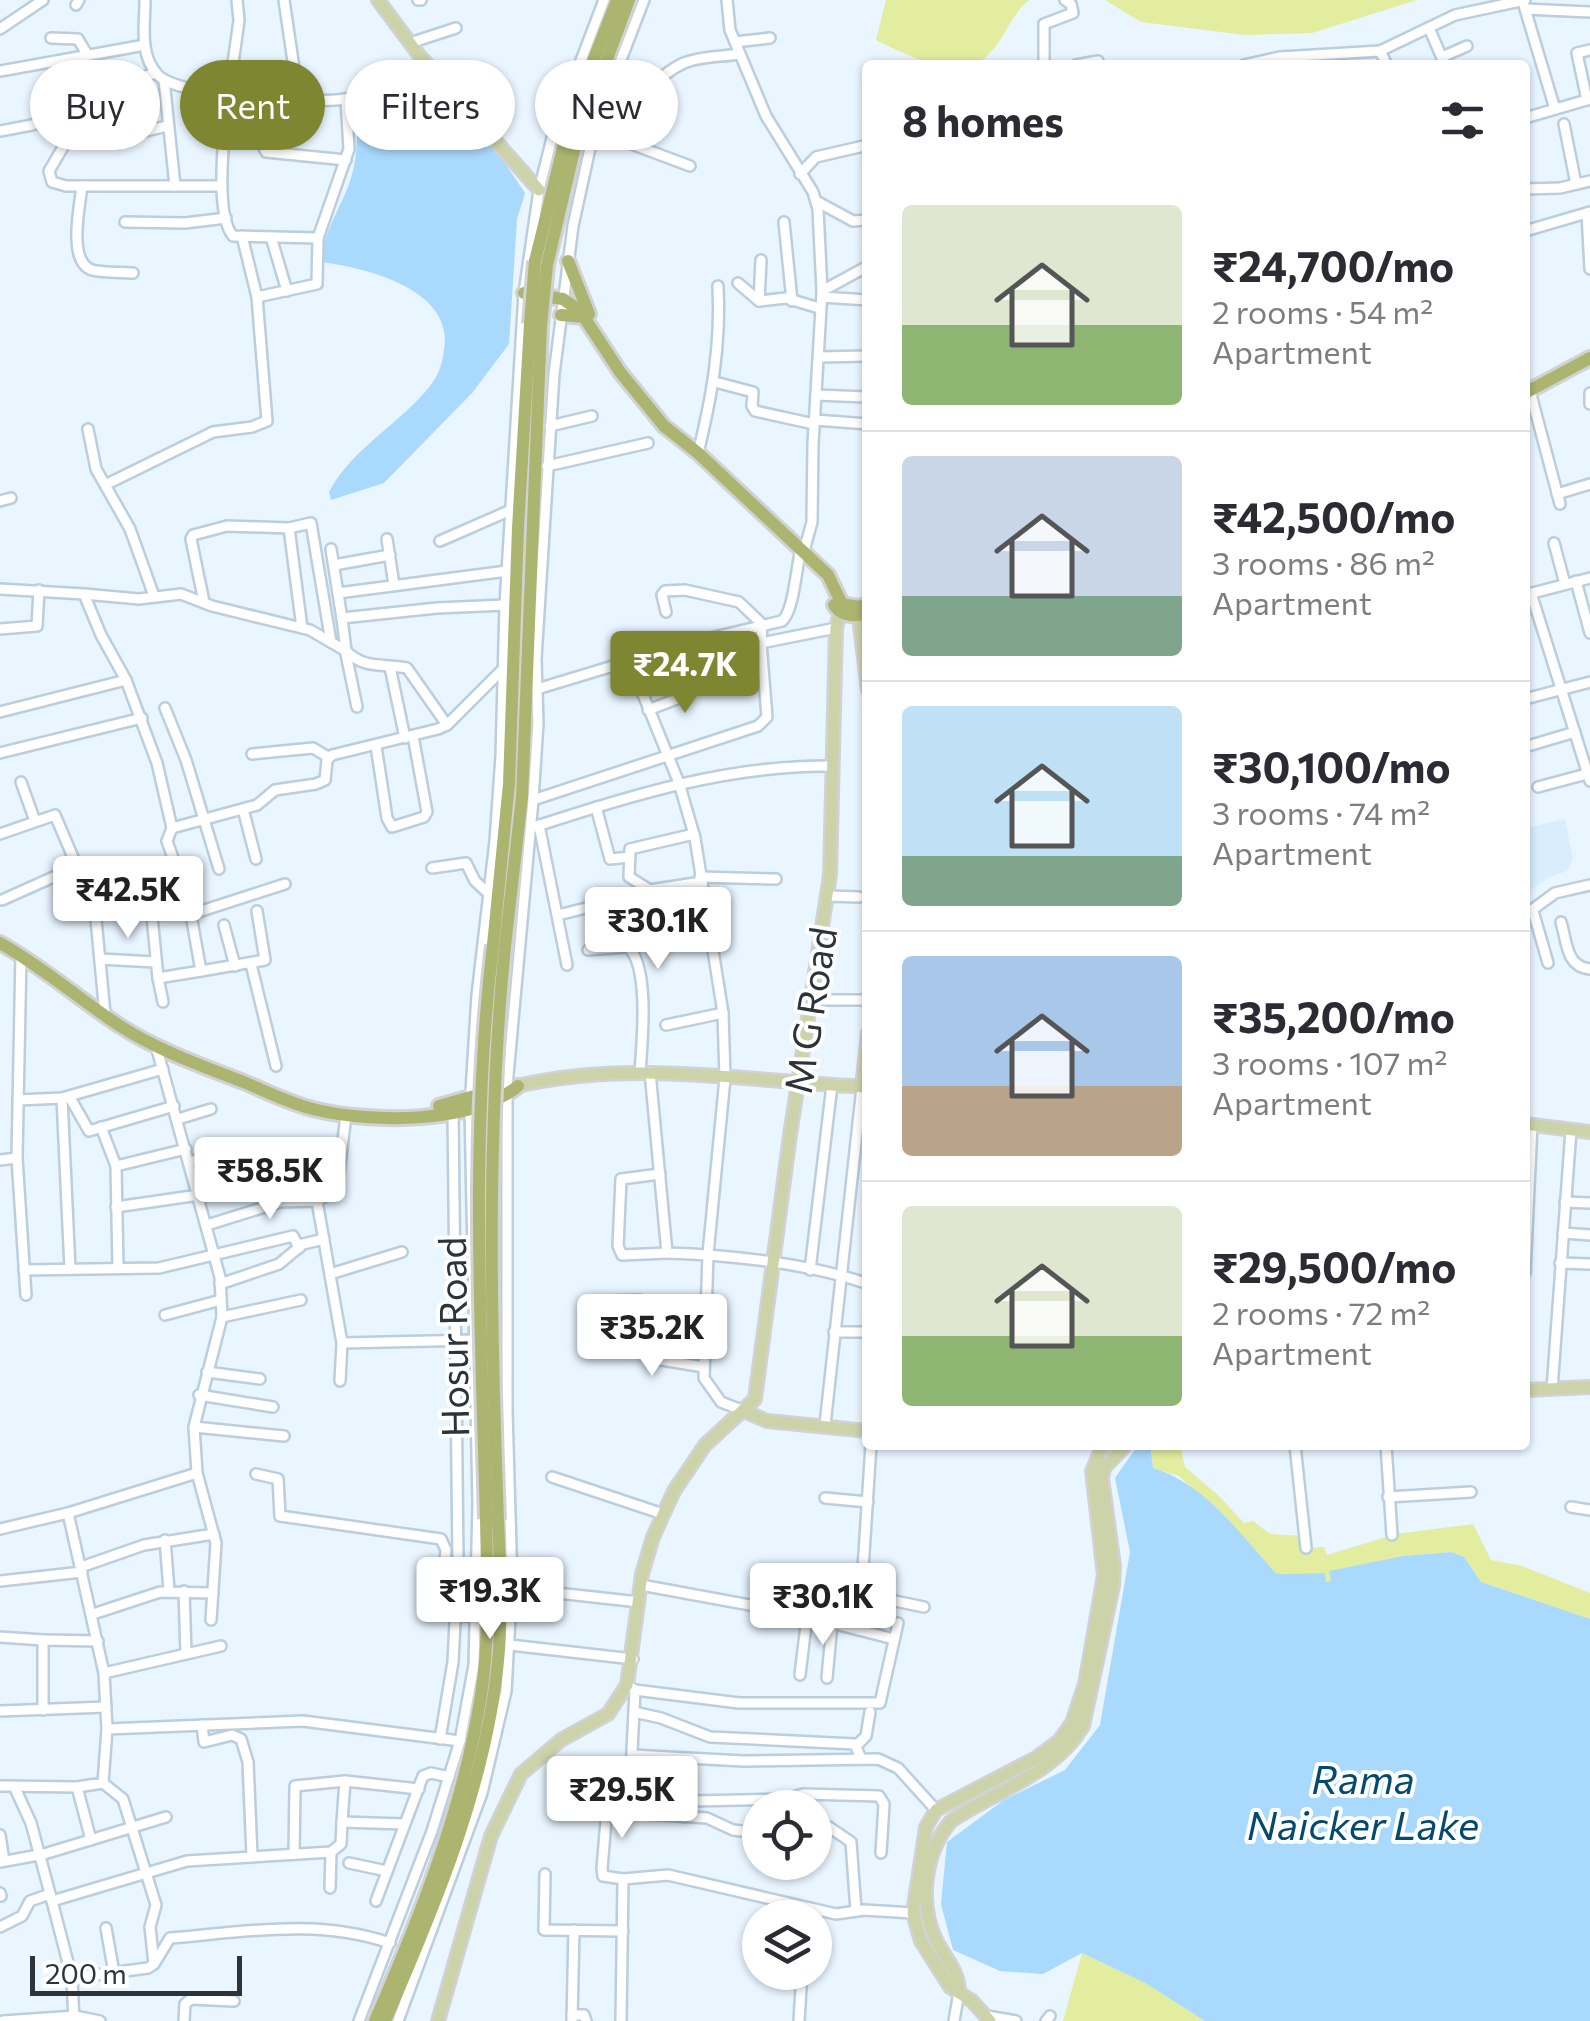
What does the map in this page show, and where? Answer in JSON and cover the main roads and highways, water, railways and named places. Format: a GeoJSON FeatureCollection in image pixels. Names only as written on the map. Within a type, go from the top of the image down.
{"type":"FeatureCollection","features":[{"type":"Feature","properties":{"kind":"highway"},"geometry":{"type":"LineString","coordinates":[[535,325],[541,263],[570,120],[617,0]]}},
{"type":"Feature","properties":{"kind":"highway"},"geometry":{"type":"LineString","coordinates":[[541,263],[576,142],[629,0]]}},
{"type":"Feature","properties":{"kind":"highway"},"geometry":{"type":"LineString","coordinates":[[568,261],[595,329],[620,372],[664,426],[828,575],[840,608],[862,610]]}},
{"type":"Feature","properties":{"kind":"highway"},"geometry":{"type":"LineString","coordinates":[[524,292],[563,299],[595,329]]}},
{"type":"Feature","properties":{"kind":"highway"},"geometry":{"type":"LineString","coordinates":[[561,315],[585,317]]}},
{"type":"Feature","properties":{"kind":"highway","name":"Hosur Road"},"geometry":{"type":"LineString","coordinates":[[499,945],[509,784],[510,635],[535,325]]}},
{"type":"Feature","properties":{"kind":"highway","name":"Hosur Road"},"geometry":{"type":"LineString","coordinates":[[385,2021],[431,1908],[445,1886],[490,1710],[500,1619],[492,1520],[480,1131],[482,1054],[522,797],[530,644],[535,325]]}},
{"type":"Feature","properties":{"kind":"highway"},"geometry":{"type":"LineString","coordinates":[[1530,390],[1589,361]]}},
{"type":"Feature","properties":{"kind":"highway"},"geometry":{"type":"LineString","coordinates":[[0,943],[156,1046],[291,1103],[346,1115],[400,1118],[453,1112],[511,1089]]}},
{"type":"Feature","properties":{"kind":"highway"},"geometry":{"type":"LineString","coordinates":[[272,1093],[348,1110],[470,1103]]}},
{"type":"Feature","properties":{"kind":"highway","name":"Hosur Road"},"geometry":{"type":"LineString","coordinates":[[375,2021],[419,1913],[447,1830],[446,1812],[482,1691],[492,1520]]}},
{"type":"Feature","properties":{"kind":"main road"},"geometry":{"type":"LineString","coordinates":[[378,0],[410,44],[539,190]]}},
{"type":"Feature","properties":{"kind":"main road","name":"M G Road"},"geometry":{"type":"LineString","coordinates":[[744,1410],[754,1399],[830,875],[836,628],[840,608]]}},
{"type":"Feature","properties":{"kind":"main road"},"geometry":{"type":"LineString","coordinates":[[511,1089],[556,1077],[645,1072],[862,1087]]}},
{"type":"Feature","properties":{"kind":"main road"},"geometry":{"type":"LineString","coordinates":[[1530,1124],[1590,1132]]}},
{"type":"Feature","properties":{"kind":"main road"},"geometry":{"type":"LineString","coordinates":[[1530,1390],[1590,1387]]}},
{"type":"Feature","properties":{"kind":"main road"},"geometry":{"type":"LineString","coordinates":[[438,2020],[490,1836],[521,1774],[561,1740],[608,1714],[631,1687],[641,1584],[653,1537],[674,1492],[705,1445],[744,1410],[767,1421],[862,1429]]}},
{"type":"Feature","properties":{"kind":"main road"},"geometry":{"type":"LineString","coordinates":[[989,2018],[950,1988],[921,1941],[913,1913],[926,1827],[936,1810],[1036,1758],[1058,1742],[1072,1723],[1085,1684],[1104,1575],[1092,1471],[1101,1450]]}},
{"type":"Feature","properties":{"kind":"main road"},"geometry":{"type":"LineString","coordinates":[[960,1992],[959,1979],[930,1927],[930,1857],[942,1832],[952,1822],[1040,1770],[1072,1746],[1083,1726],[1113,1586],[1114,1566],[1102,1478],[1104,1468],[1122,1450]]}},
{"type":"Feature","properties":{"kind":"water"},"geometry":{"type":"Polygon","coordinates":[[[356,150],[495,150],[525,193],[517,219],[509,344],[472,393],[384,483],[331,500],[329,492],[350,462],[430,386],[444,350],[444,329],[436,312],[422,297],[383,277],[321,262],[329,230],[353,171],[356,150]]]}},
{"type":"Feature","properties":{"kind":"water","name":"Rama Naicker Lake"},"geometry":{"type":"Polygon","coordinates":[[[1135,1450],[1151,1450],[1153,1468],[1206,1498],[1277,1574],[1325,1573],[1326,1582],[1331,1581],[1329,1571],[1403,1556],[1451,1552],[1464,1557],[1481,1582],[1590,1619],[1590,2021],[1205,2021],[1145,1983],[1082,1953],[1043,1974],[1000,1971],[953,1950],[941,1904],[947,1842],[1004,1800],[1065,1770],[1100,1725],[1130,1552],[1115,1478],[1135,1450]]]}}]}
